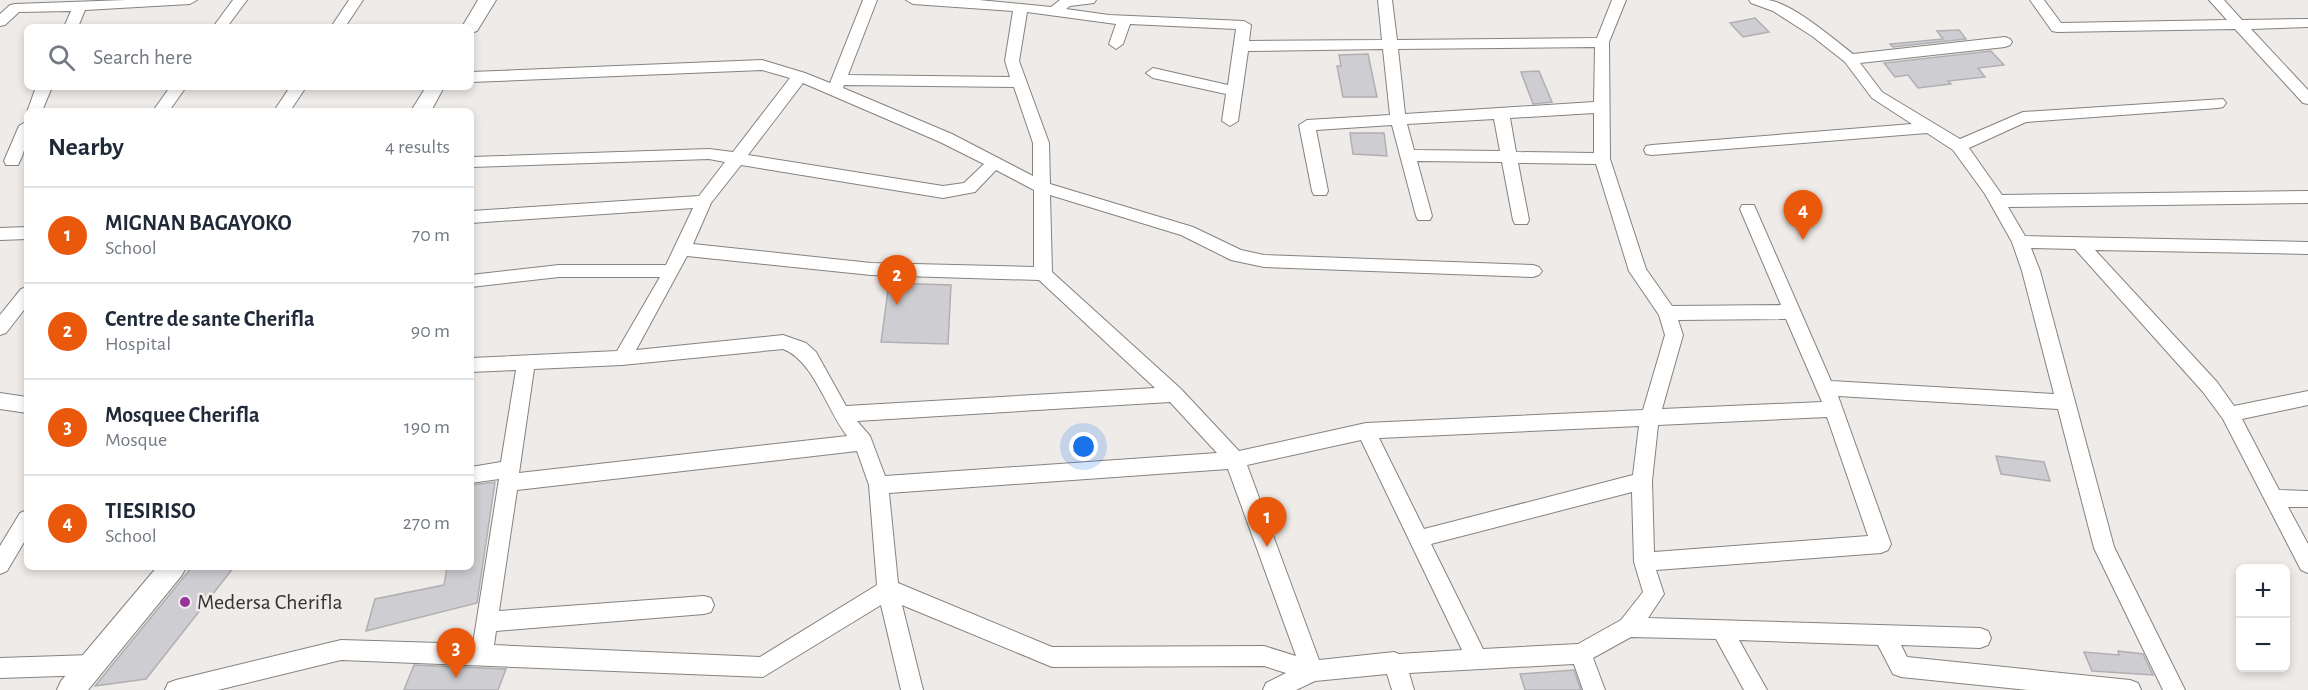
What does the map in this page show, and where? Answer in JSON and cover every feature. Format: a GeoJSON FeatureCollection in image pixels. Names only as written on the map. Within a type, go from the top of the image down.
{"type":"FeatureCollection","features":[{"type":"Feature","properties":{"kind":"street"},"geometry":{"type":"LineString","coordinates":[[45,7],[58,0]]}},
{"type":"Feature","properties":{"kind":"street"},"geometry":{"type":"LineString","coordinates":[[0,22],[15,8],[190,0]]}},
{"type":"Feature","properties":{"kind":"street"},"geometry":{"type":"LineString","coordinates":[[222,24],[240,0]]}},
{"type":"Feature","properties":{"kind":"street"},"geometry":{"type":"LineString","coordinates":[[340,24],[356,0]]}},
{"type":"Feature","properties":{"kind":"street"},"geometry":{"type":"LineString","coordinates":[[473,24],[487,0]]}},
{"type":"Feature","properties":{"kind":"street"},"geometry":{"type":"LineString","coordinates":[[836,85],[870,0]]}},
{"type":"Feature","properties":{"kind":"street"},"geometry":{"type":"LineString","coordinates":[[913,0],[1021,6],[1125,20],[1244,25],[1230,121]]}},
{"type":"Feature","properties":{"kind":"street"},"geometry":{"type":"LineString","coordinates":[[1055,11],[1066,2],[1089,0]]}},
{"type":"Feature","properties":{"kind":"street"},"geometry":{"type":"LineString","coordinates":[[1385,0],[1398,120],[1424,216]]}},
{"type":"Feature","properties":{"kind":"street"},"geometry":{"type":"LineString","coordinates":[[1274,690],[1312,671],[1394,662],[1581,654],[1629,627],[1654,594],[1648,581],[1644,562],[1642,481],[1650,417],[1674,335],[1667,314],[1638,271],[1602,159],[1602,42],[1619,0]]}},
{"type":"Feature","properties":{"kind":"street"},"geometry":{"type":"LineString","coordinates":[[1756,0],[1778,8],[1817,33],[1850,59],[1877,95],[1959,147],[1997,201],[2020,242],[2031,270],[2104,548],[2174,690]]}},
{"type":"Feature","properties":{"kind":"street"},"geometry":{"type":"LineString","coordinates":[[2037,0],[2057,28],[2308,23]]}},
{"type":"Feature","properties":{"kind":"street"},"geometry":{"type":"LineString","coordinates":[[2216,0],[2308,99]]}},
{"type":"Feature","properties":{"kind":"street"},"geometry":{"type":"LineString","coordinates":[[72,24],[80,6]]}},
{"type":"Feature","properties":{"kind":"street"},"geometry":{"type":"LineString","coordinates":[[1021,6],[1012,61],[1041,143],[1042,274]]}},
{"type":"Feature","properties":{"kind":"street"},"geometry":{"type":"LineString","coordinates":[[1116,44],[1125,20]]}},
{"type":"Feature","properties":{"kind":"street"},"geometry":{"type":"LineString","coordinates":[[1242,45],[1602,42]]}},
{"type":"Feature","properties":{"kind":"street"},"geometry":{"type":"LineString","coordinates":[[1850,59],[2005,42]]}},
{"type":"Feature","properties":{"kind":"street"},"geometry":{"type":"LineString","coordinates":[[474,77],[762,65],[836,85],[1042,187],[1187,231],[1237,256],[1255,260],[1533,271]]}},
{"type":"Feature","properties":{"kind":"street"},"geometry":{"type":"LineString","coordinates":[[1153,73],[1235,91]]}},
{"type":"Feature","properties":{"kind":"street"},"geometry":{"type":"LineString","coordinates":[[622,358],[672,271],[704,201],[800,76]]}},
{"type":"Feature","properties":{"kind":"street"},"geometry":{"type":"LineString","coordinates":[[836,85],[1020,82]]}},
{"type":"Feature","properties":{"kind":"street"},"geometry":{"type":"LineString","coordinates":[[35,108],[43,90]]}},
{"type":"Feature","properties":{"kind":"street"},"geometry":{"type":"LineString","coordinates":[[163,108],[176,90]]}},
{"type":"Feature","properties":{"kind":"street"},"geometry":{"type":"LineString","coordinates":[[284,108],[296,90]]}},
{"type":"Feature","properties":{"kind":"street"},"geometry":{"type":"LineString","coordinates":[[423,108],[433,90]]}},
{"type":"Feature","properties":{"kind":"street"},"geometry":{"type":"LineString","coordinates":[[1959,147],[2023,117],[2218,103]]}},
{"type":"Feature","properties":{"kind":"street"},"geometry":{"type":"LineString","coordinates":[[1320,191],[1306,125],[1602,107]]}},
{"type":"Feature","properties":{"kind":"street"},"geometry":{"type":"LineString","coordinates":[[1501,113],[1521,220]]}},
{"type":"Feature","properties":{"kind":"street"},"geometry":{"type":"LineString","coordinates":[[1652,150],[1927,128]]}},
{"type":"Feature","properties":{"kind":"street"},"geometry":{"type":"LineString","coordinates":[[13,161],[24,134]]}},
{"type":"Feature","properties":{"kind":"street"},"geometry":{"type":"LineString","coordinates":[[474,162],[709,154],[943,192],[969,188],[993,164]]}},
{"type":"Feature","properties":{"kind":"street"},"geometry":{"type":"LineString","coordinates":[[1408,155],[1602,159]]}},
{"type":"Feature","properties":{"kind":"street"},"geometry":{"type":"LineString","coordinates":[[1997,201],[2308,197]]}},
{"type":"Feature","properties":{"kind":"street"},"geometry":{"type":"LineString","coordinates":[[474,217],[704,201]]}},
{"type":"Feature","properties":{"kind":"street"},"geometry":{"type":"LineString","coordinates":[[1644,562],[1881,544],[1834,409],[1748,209]]}},
{"type":"Feature","properties":{"kind":"street"},"geometry":{"type":"LineString","coordinates":[[0,234],[24,233]]}},
{"type":"Feature","properties":{"kind":"street"},"geometry":{"type":"LineString","coordinates":[[2020,242],[2308,248]]}},
{"type":"Feature","properties":{"kind":"street"},"geometry":{"type":"LineString","coordinates":[[2079,243],[2210,387],[2230,414],[2308,564]]}},
{"type":"Feature","properties":{"kind":"street"},"geometry":{"type":"LineString","coordinates":[[682,249],[871,269],[1042,274],[1174,394],[1235,460],[1312,671]]}},
{"type":"Feature","properties":{"kind":"street"},"geometry":{"type":"LineString","coordinates":[[474,281],[559,271],[672,271]]}},
{"type":"Feature","properties":{"kind":"street"},"geometry":{"type":"LineString","coordinates":[[0,328],[24,298]]}},
{"type":"Feature","properties":{"kind":"street"},"geometry":{"type":"LineString","coordinates":[[1667,314],[1792,312]]}},
{"type":"Feature","properties":{"kind":"street"},"geometry":{"type":"LineString","coordinates":[[474,365],[622,358],[783,342],[800,348],[810,357],[841,414],[863,442],[879,485],[888,589],[912,690]]}},
{"type":"Feature","properties":{"kind":"street"},"geometry":{"type":"LineString","coordinates":[[482,654],[526,362]]}},
{"type":"Feature","properties":{"kind":"street"},"geometry":{"type":"LineString","coordinates":[[1825,388],[2066,402]]}},
{"type":"Feature","properties":{"kind":"street"},"geometry":{"type":"LineString","coordinates":[[841,414],[1174,394]]}},
{"type":"Feature","properties":{"kind":"street"},"geometry":{"type":"LineString","coordinates":[[2230,414],[2308,398]]}},
{"type":"Feature","properties":{"kind":"street"},"geometry":{"type":"LineString","coordinates":[[0,401],[24,405]]}},
{"type":"Feature","properties":{"kind":"street"},"geometry":{"type":"LineString","coordinates":[[879,485],[1235,460],[1366,431],[1834,409]]}},
{"type":"Feature","properties":{"kind":"street"},"geometry":{"type":"LineString","coordinates":[[1366,431],[1477,658]]}},
{"type":"Feature","properties":{"kind":"street"},"geometry":{"type":"LineString","coordinates":[[474,475],[509,476],[863,442]]}},
{"type":"Feature","properties":{"kind":"street"},"geometry":{"type":"LineString","coordinates":[[1419,539],[1642,481]]}},
{"type":"Feature","properties":{"kind":"street"},"geometry":{"type":"LineString","coordinates":[[2274,498],[2308,499]]}},
{"type":"Feature","properties":{"kind":"street"},"geometry":{"type":"LineString","coordinates":[[0,565],[24,524]]}},
{"type":"Feature","properties":{"kind":"street"},"geometry":{"type":"LineString","coordinates":[[71,690],[170,570]]}},
{"type":"Feature","properties":{"kind":"street"},"geometry":{"type":"LineString","coordinates":[[888,589],[1052,657],[1264,656],[1312,671]]}},
{"type":"Feature","properties":{"kind":"street"},"geometry":{"type":"LineString","coordinates":[[176,690],[341,650],[763,667],[888,589]]}},
{"type":"Feature","properties":{"kind":"street"},"geometry":{"type":"LineString","coordinates":[[487,622],[704,605]]}},
{"type":"Feature","properties":{"kind":"street"},"geometry":{"type":"LineString","coordinates":[[1629,627],[1980,638]]}},
{"type":"Feature","properties":{"kind":"street"},"geometry":{"type":"LineString","coordinates":[[1722,630],[1756,690]]}},
{"type":"Feature","properties":{"kind":"street"},"geometry":{"type":"LineString","coordinates":[[1884,635],[1901,667],[2130,690]]}},
{"type":"Feature","properties":{"kind":"street"},"geometry":{"type":"LineString","coordinates":[[1581,654],[1594,690]]}},
{"type":"Feature","properties":{"kind":"street"},"geometry":{"type":"LineString","coordinates":[[1394,662],[1403,690]]}},
{"type":"Feature","properties":{"kind":"street"},"geometry":{"type":"LineString","coordinates":[[0,668],[91,665]]}},
{"type":"Feature","properties":{"kind":"building"},"geometry":{"type":"Polygon","coordinates":[[[1755,18],[1769,32],[1743,37],[1730,23],[1755,18]]]}},
{"type":"Feature","properties":{"kind":"building"},"geometry":{"type":"Polygon","coordinates":[[[1959,30],[1966,39],[1893,47],[1890,44],[1943,39],[1937,31],[1959,30]]]}},
{"type":"Feature","properties":{"kind":"building"},"geometry":{"type":"Polygon","coordinates":[[[1991,51],[2004,65],[1978,68],[1985,77],[1948,81],[1951,84],[1918,88],[1908,75],[1895,77],[1884,63],[1991,51]]]}},
{"type":"Feature","properties":{"kind":"building"},"geometry":{"type":"Polygon","coordinates":[[[1368,54],[1377,97],[1343,97],[1337,66],[1341,66],[1339,55],[1368,54]]]}},
{"type":"Feature","properties":{"kind":"building"},"geometry":{"type":"Polygon","coordinates":[[[1539,71],[1552,102],[1533,104],[1521,72],[1539,71]]]}},
{"type":"Feature","properties":{"kind":"building"},"geometry":{"type":"Polygon","coordinates":[[[1350,133],[1384,133],[1387,156],[1353,154],[1350,133]]]}},
{"type":"Feature","properties":{"kind":"building"},"geometry":{"type":"Polygon","coordinates":[[[889,283],[951,285],[948,344],[881,342],[889,283]]]}},
{"type":"Feature","properties":{"kind":"building"},"geometry":{"type":"Polygon","coordinates":[[[1996,456],[2044,462],[2050,481],[2001,474],[1996,456]]]}},
{"type":"Feature","properties":{"kind":"building"},"geometry":{"type":"Polygon","coordinates":[[[495,482],[477,603],[366,631],[375,599],[444,585],[446,570],[474,570],[474,485],[495,482]]]}},
{"type":"Feature","properties":{"kind":"building"},"geometry":{"type":"Polygon","coordinates":[[[190,570],[232,570],[146,679],[95,686],[190,570]]]}},
{"type":"Feature","properties":{"kind":"building"},"geometry":{"type":"Polygon","coordinates":[[[2118,651],[2143,654],[2153,675],[2092,671],[2084,652],[2119,655],[2118,651]]]}},
{"type":"Feature","properties":{"kind":"building"},"geometry":{"type":"Polygon","coordinates":[[[414,665],[506,669],[498,690],[404,690],[414,665]]]}},
{"type":"Feature","properties":{"kind":"building"},"geometry":{"type":"Polygon","coordinates":[[[1574,670],[1581,690],[1525,690],[1520,674],[1574,670]]]}},
{"type":"Feature","properties":{"kind":"place","name":"TIESIRISO"},"geometry":{"type":"Point","coordinates":[1803,240]}},
{"type":"Feature","properties":{"kind":"place","name":"Centre de sante Cherifla"},"geometry":{"type":"Point","coordinates":[897,305]}},
{"type":"Feature","properties":{"kind":"place","name":"MIGNAN BAGAYOKO"},"geometry":{"type":"Point","coordinates":[1267,547]}},
{"type":"Feature","properties":{"kind":"place","name":"Medersa Cherifla"},"geometry":{"type":"Point","coordinates":[185,602]}},
{"type":"Feature","properties":{"kind":"place","name":"Mosquee Cherifla"},"geometry":{"type":"Point","coordinates":[456,678]}}]}
